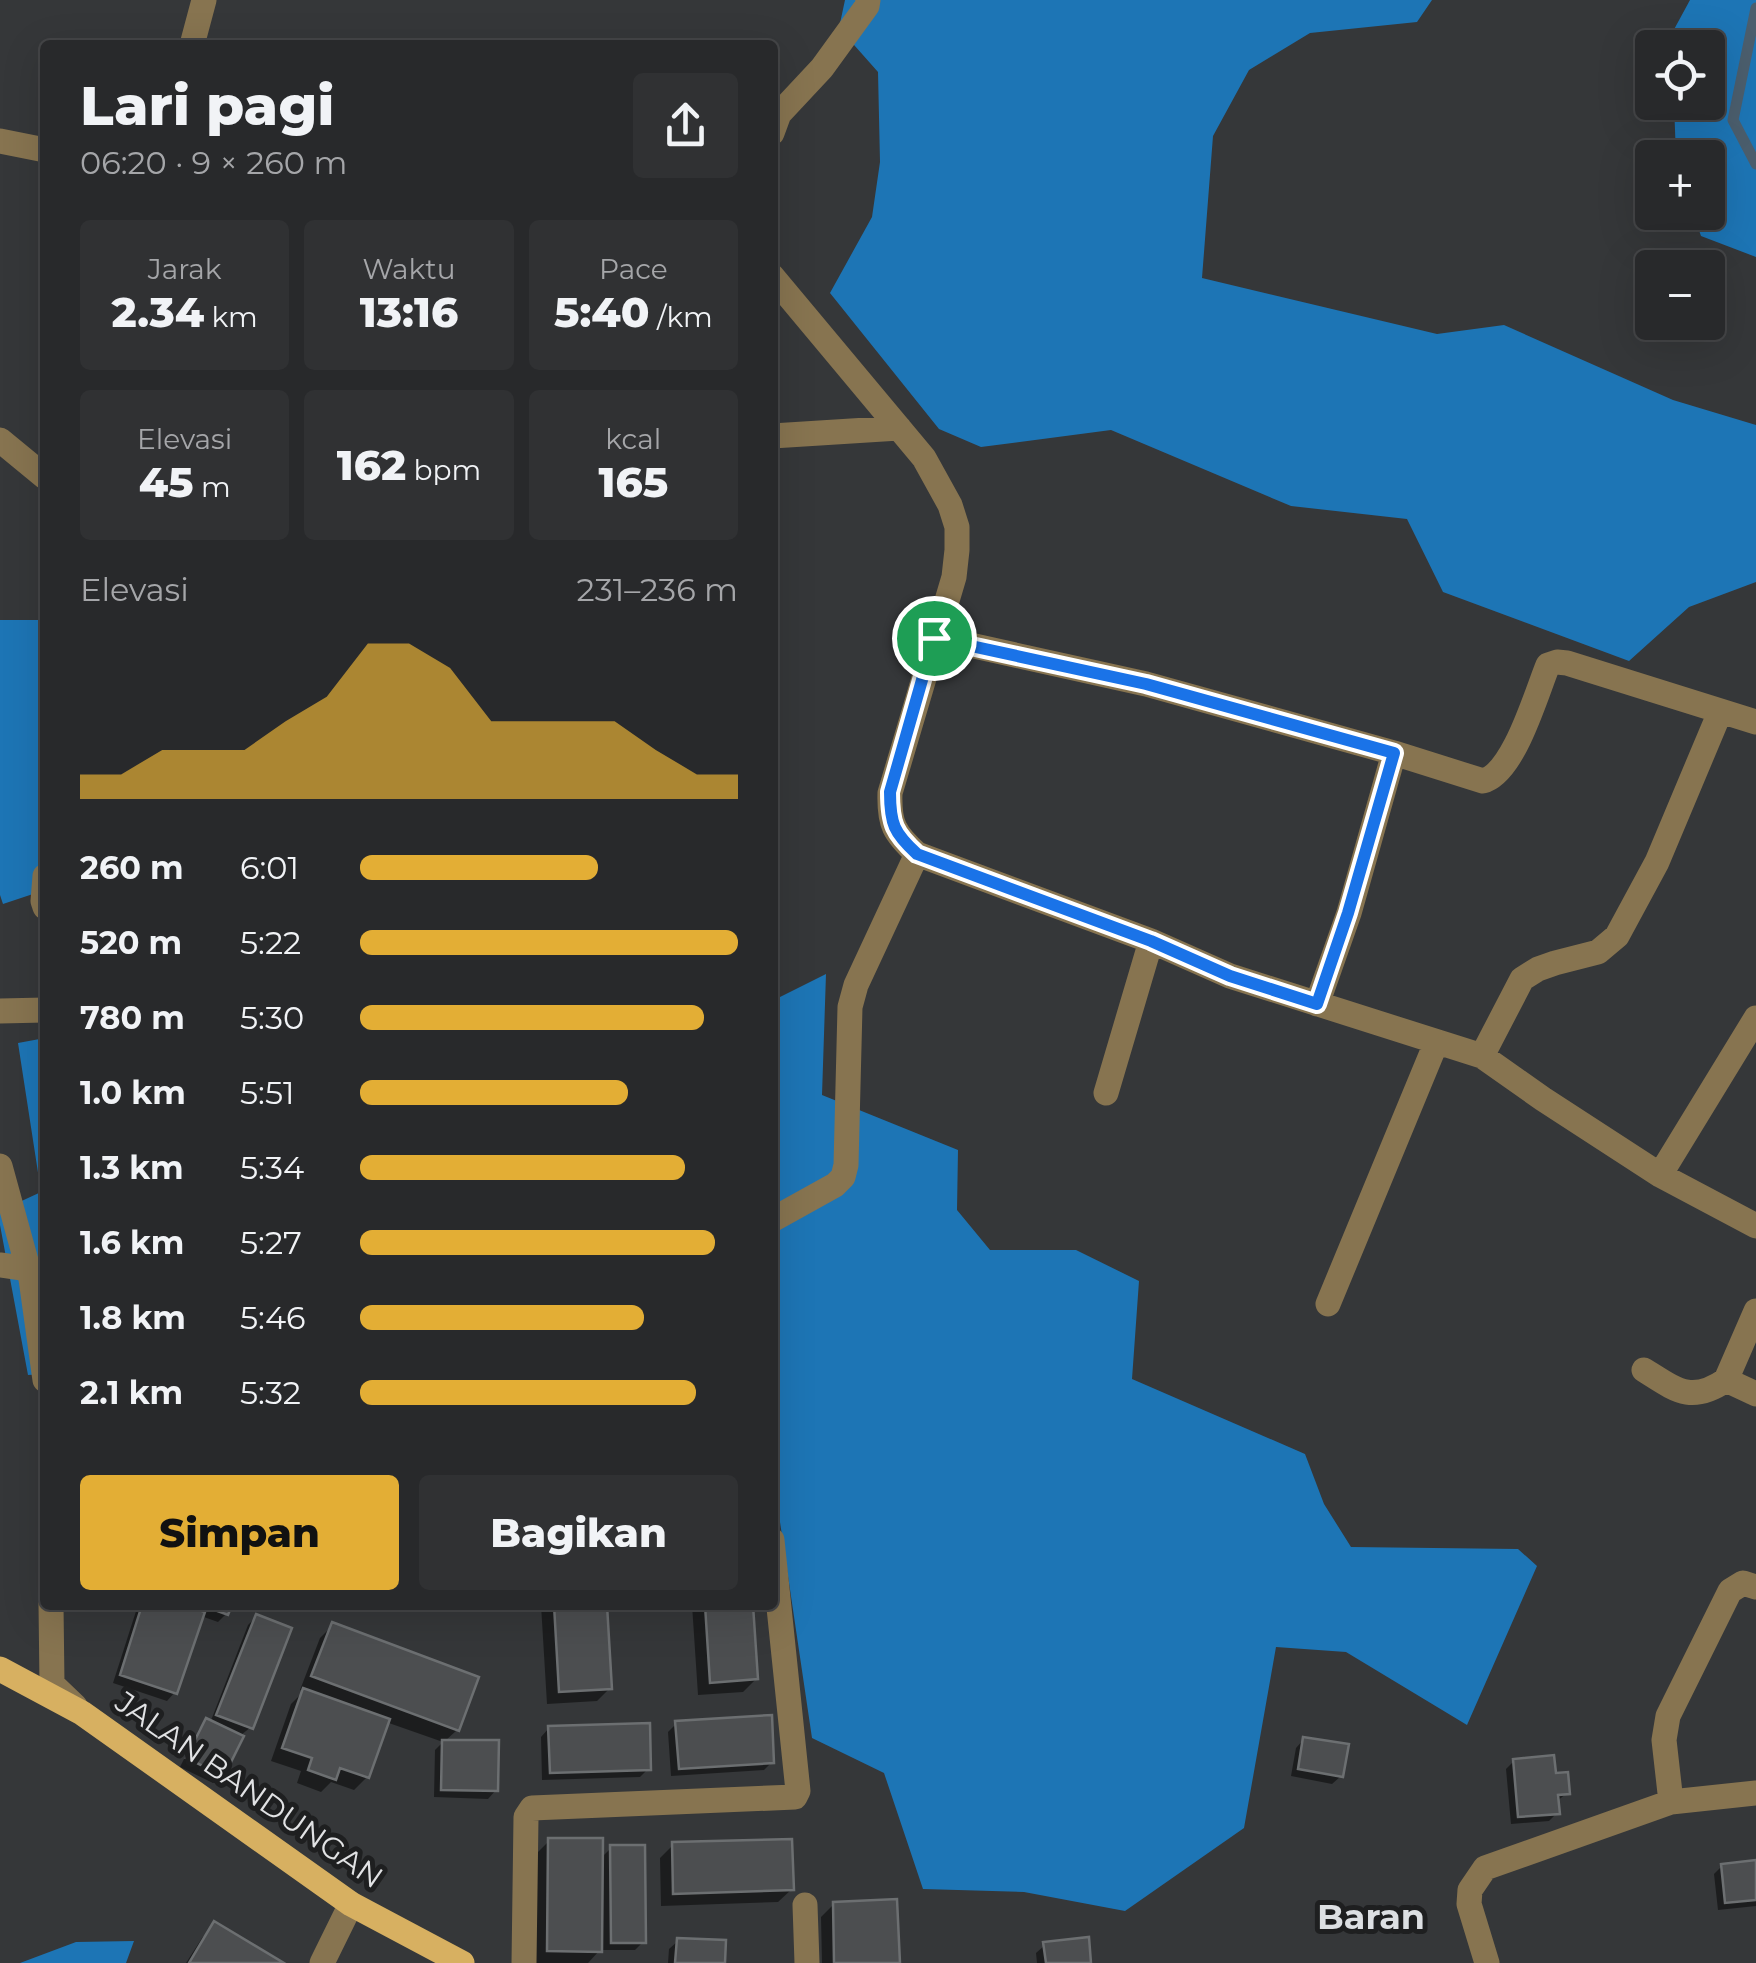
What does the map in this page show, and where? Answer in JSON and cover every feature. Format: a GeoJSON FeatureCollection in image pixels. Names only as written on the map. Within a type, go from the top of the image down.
{"type":"FeatureCollection","features":[{"type":"Feature","properties":{"kind":"main road","name":"JALAN BANDUNGAN"},"geometry":{"type":"LineString","coordinates":[[0,1669],[82,1713],[351,1904],[462,1963]]}},
{"type":"Feature","properties":{"kind":"street"},"geometry":{"type":"LineString","coordinates":[[193,40],[204,0]]}},
{"type":"Feature","properties":{"kind":"street"},"geometry":{"type":"LineString","coordinates":[[778,117],[822,68],[868,0]]}},
{"type":"Feature","properties":{"kind":"street"},"geometry":{"type":"LineString","coordinates":[[0,141],[40,149]]}},
{"type":"Feature","properties":{"kind":"street"},"geometry":{"type":"LineString","coordinates":[[778,283],[924,458],[957,528],[954,577],[890,792],[890,816],[902,840],[917,854],[1151,941],[1230,976],[1482,1056],[1660,1176],[1756,1226]]}},
{"type":"Feature","properties":{"kind":"street"},"geometry":{"type":"LineString","coordinates":[[778,436],[898,428]]}},
{"type":"Feature","properties":{"kind":"street"},"geometry":{"type":"LineString","coordinates":[[0,440],[40,473]]}},
{"type":"Feature","properties":{"kind":"street"},"geometry":{"type":"LineString","coordinates":[[934,638],[1146,684],[1483,781],[1502,768],[1548,665],[1558,662],[1756,722]]}},
{"type":"Feature","properties":{"kind":"street"},"geometry":{"type":"LineString","coordinates":[[1482,1056],[1522,979],[1538,968],[1598,952],[1617,936],[1657,862],[1720,712]]}},
{"type":"Feature","properties":{"kind":"street"},"geometry":{"type":"LineString","coordinates":[[1317,1004],[1394,753]]}},
{"type":"Feature","properties":{"kind":"street"},"geometry":{"type":"LineString","coordinates":[[778,1217],[835,1185],[843,1176],[850,1007],[856,985],[917,854]]}},
{"type":"Feature","properties":{"kind":"street"},"geometry":{"type":"LineString","coordinates":[[1106,1093],[1151,941]]}},
{"type":"Feature","properties":{"kind":"street"},"geometry":{"type":"LineString","coordinates":[[0,1011],[40,1010]]}},
{"type":"Feature","properties":{"kind":"street"},"geometry":{"type":"LineString","coordinates":[[1660,1176],[1756,1018]]}},
{"type":"Feature","properties":{"kind":"street"},"geometry":{"type":"LineString","coordinates":[[1328,1304],[1436,1043]]}},
{"type":"Feature","properties":{"kind":"street"},"geometry":{"type":"LineString","coordinates":[[0,1166],[29,1269],[40,1345]]}},
{"type":"Feature","properties":{"kind":"street"},"geometry":{"type":"LineString","coordinates":[[0,1265],[29,1269]]}},
{"type":"Feature","properties":{"kind":"street"},"geometry":{"type":"LineString","coordinates":[[1644,1370],[1688,1394],[1714,1389],[1726,1380],[1756,1311]]}},
{"type":"Feature","properties":{"kind":"street"},"geometry":{"type":"LineString","coordinates":[[1726,1380],[1756,1394]]}},
{"type":"Feature","properties":{"kind":"street"},"geometry":{"type":"LineString","coordinates":[[1671,1802],[1664,1740],[1668,1716],[1730,1591],[1743,1583],[1756,1588]]}},
{"type":"Feature","properties":{"kind":"street"},"geometry":{"type":"LineString","coordinates":[[524,1963],[526,1817],[532,1808],[795,1796],[798,1791],[778,1598]]}},
{"type":"Feature","properties":{"kind":"street"},"geometry":{"type":"LineString","coordinates":[[51,1610],[52,1684],[82,1713]]}},
{"type":"Feature","properties":{"kind":"street"},"geometry":{"type":"LineString","coordinates":[[1487,1963],[1469,1904],[1470,1890],[1485,1868],[1671,1802],[1756,1794]]}},
{"type":"Feature","properties":{"kind":"street"},"geometry":{"type":"LineString","coordinates":[[322,1963],[351,1904]]}},
{"type":"Feature","properties":{"kind":"street"},"geometry":{"type":"LineString","coordinates":[[805,1905],[806,1963]]}},
{"type":"Feature","properties":{"kind":"shaded area"},"geometry":{"type":"Polygon","coordinates":[[[845,0],[1432,0],[1417,22],[1310,33],[1249,70],[1213,136],[1202,278],[1437,334],[1504,325],[1673,400],[1756,425],[1756,582],[1689,607],[1629,661],[1443,592],[1407,519],[1291,506],[1111,430],[981,447],[939,429],[830,293],[872,217],[880,162],[878,72],[839,28],[845,0]]]}},
{"type":"Feature","properties":{"kind":"shaded area"},"geometry":{"type":"Polygon","coordinates":[[[1690,0],[1756,0],[1756,257],[1701,236],[1699,230],[1725,230],[1725,140],[1675,140],[1675,120],[1725,120],[1725,30],[1674,30],[1690,0]]]}},
{"type":"Feature","properties":{"kind":"shaded area"},"geometry":{"type":"Polygon","coordinates":[[[0,620],[40,620],[40,892],[3,904],[0,620]]]}},
{"type":"Feature","properties":{"kind":"shaded area"},"geometry":{"type":"Polygon","coordinates":[[[826,974],[822,1095],[958,1150],[957,1210],[990,1250],[1076,1250],[1139,1281],[1132,1379],[1305,1454],[1324,1504],[1351,1547],[1518,1549],[1537,1566],[1467,1725],[1346,1652],[1276,1647],[1244,1828],[1125,1911],[1024,1892],[923,1889],[884,1773],[812,1738],[778,1508],[778,998],[826,974]]]}},
{"type":"Feature","properties":{"kind":"shaded area"},"geometry":{"type":"Polygon","coordinates":[[[40,1039],[40,1186],[18,1043],[40,1039]]]}},
{"type":"Feature","properties":{"kind":"shaded area"},"geometry":{"type":"Polygon","coordinates":[[[40,1192],[40,1374],[28,1375],[0,1211],[40,1192]]]}},
{"type":"Feature","properties":{"kind":"shaded area"},"geometry":{"type":"Polygon","coordinates":[[[134,1941],[126,1963],[20,1963],[76,1942],[134,1941]]]}},
{"type":"Feature","properties":{"kind":"building"},"geometry":{"type":"Polygon","coordinates":[[[140,1610],[205,1612],[177,1694],[120,1675],[140,1610]]]}},
{"type":"Feature","properties":{"kind":"building"},"geometry":{"type":"Polygon","coordinates":[[[554,1610],[607,1610],[612,1689],[559,1692],[554,1610]]]}},
{"type":"Feature","properties":{"kind":"building"},"geometry":{"type":"Polygon","coordinates":[[[705,1610],[753,1610],[758,1679],[710,1683],[705,1610]]]}},
{"type":"Feature","properties":{"kind":"building"},"geometry":{"type":"Polygon","coordinates":[[[256,1614],[292,1628],[253,1729],[216,1715],[256,1614]]]}},
{"type":"Feature","properties":{"kind":"building"},"geometry":{"type":"Polygon","coordinates":[[[332,1622],[479,1677],[459,1731],[311,1676],[332,1622]]]}},
{"type":"Feature","properties":{"kind":"building"},"geometry":{"type":"Polygon","coordinates":[[[303,1688],[390,1719],[369,1778],[340,1768],[336,1780],[308,1770],[312,1758],[282,1748],[303,1688]]]}},
{"type":"Feature","properties":{"kind":"building"},"geometry":{"type":"Polygon","coordinates":[[[772,1715],[774,1763],[679,1769],[675,1721],[772,1715]]]}},
{"type":"Feature","properties":{"kind":"building"},"geometry":{"type":"Polygon","coordinates":[[[206,1718],[244,1736],[224,1776],[186,1758],[206,1718]]]}},
{"type":"Feature","properties":{"kind":"building"},"geometry":{"type":"Polygon","coordinates":[[[650,1723],[651,1770],[550,1773],[548,1726],[650,1723]]]}},
{"type":"Feature","properties":{"kind":"building"},"geometry":{"type":"Polygon","coordinates":[[[1303,1737],[1349,1744],[1343,1777],[1298,1769],[1303,1737]]]}},
{"type":"Feature","properties":{"kind":"building"},"geometry":{"type":"Polygon","coordinates":[[[442,1740],[499,1740],[498,1791],[441,1790],[442,1740]]]}},
{"type":"Feature","properties":{"kind":"building"},"geometry":{"type":"Polygon","coordinates":[[[1554,1755],[1556,1773],[1568,1772],[1570,1794],[1558,1795],[1560,1814],[1518,1817],[1513,1759],[1554,1755]]]}},
{"type":"Feature","properties":{"kind":"building"},"geometry":{"type":"Polygon","coordinates":[[[548,1838],[603,1838],[602,1952],[547,1951],[548,1838]]]}},
{"type":"Feature","properties":{"kind":"building"},"geometry":{"type":"Polygon","coordinates":[[[792,1839],[794,1890],[673,1894],[672,1842],[792,1839]]]}},
{"type":"Feature","properties":{"kind":"building"},"geometry":{"type":"Polygon","coordinates":[[[610,1845],[645,1845],[646,1943],[611,1943],[610,1845]]]}},
{"type":"Feature","properties":{"kind":"building"},"geometry":{"type":"Polygon","coordinates":[[[1756,1860],[1756,1900],[1725,1903],[1721,1864],[1756,1860]]]}},
{"type":"Feature","properties":{"kind":"building"},"geometry":{"type":"Polygon","coordinates":[[[897,1899],[900,1963],[834,1963],[833,1902],[897,1899]]]}},
{"type":"Feature","properties":{"kind":"building"},"geometry":{"type":"Polygon","coordinates":[[[214,1921],[284,1963],[189,1963],[214,1921]]]}},
{"type":"Feature","properties":{"kind":"building"},"geometry":{"type":"Polygon","coordinates":[[[1089,1937],[1091,1963],[1046,1963],[1043,1942],[1089,1937]]]}},
{"type":"Feature","properties":{"kind":"building"},"geometry":{"type":"Polygon","coordinates":[[[677,1938],[726,1940],[725,1963],[675,1963],[677,1938]]]}},
{"type":"Feature","properties":{"kind":"waterway"},"geometry":{"type":"LineString","coordinates":[[1756,8],[1733,120],[1756,164]]}},
{"type":"Feature","properties":{"kind":"district","name":"Baran"},"geometry":{"type":"Point","coordinates":[1371,1917]}},
{"type":"Feature","properties":{"kind":"route"},"geometry":{"type":"LineString","coordinates":[[934,638],[1146,684],[1394,753],[1317,1004],[1230,976],[1151,941],[917,854],[902,840],[890,816],[890,792],[934,638]]}}]}
